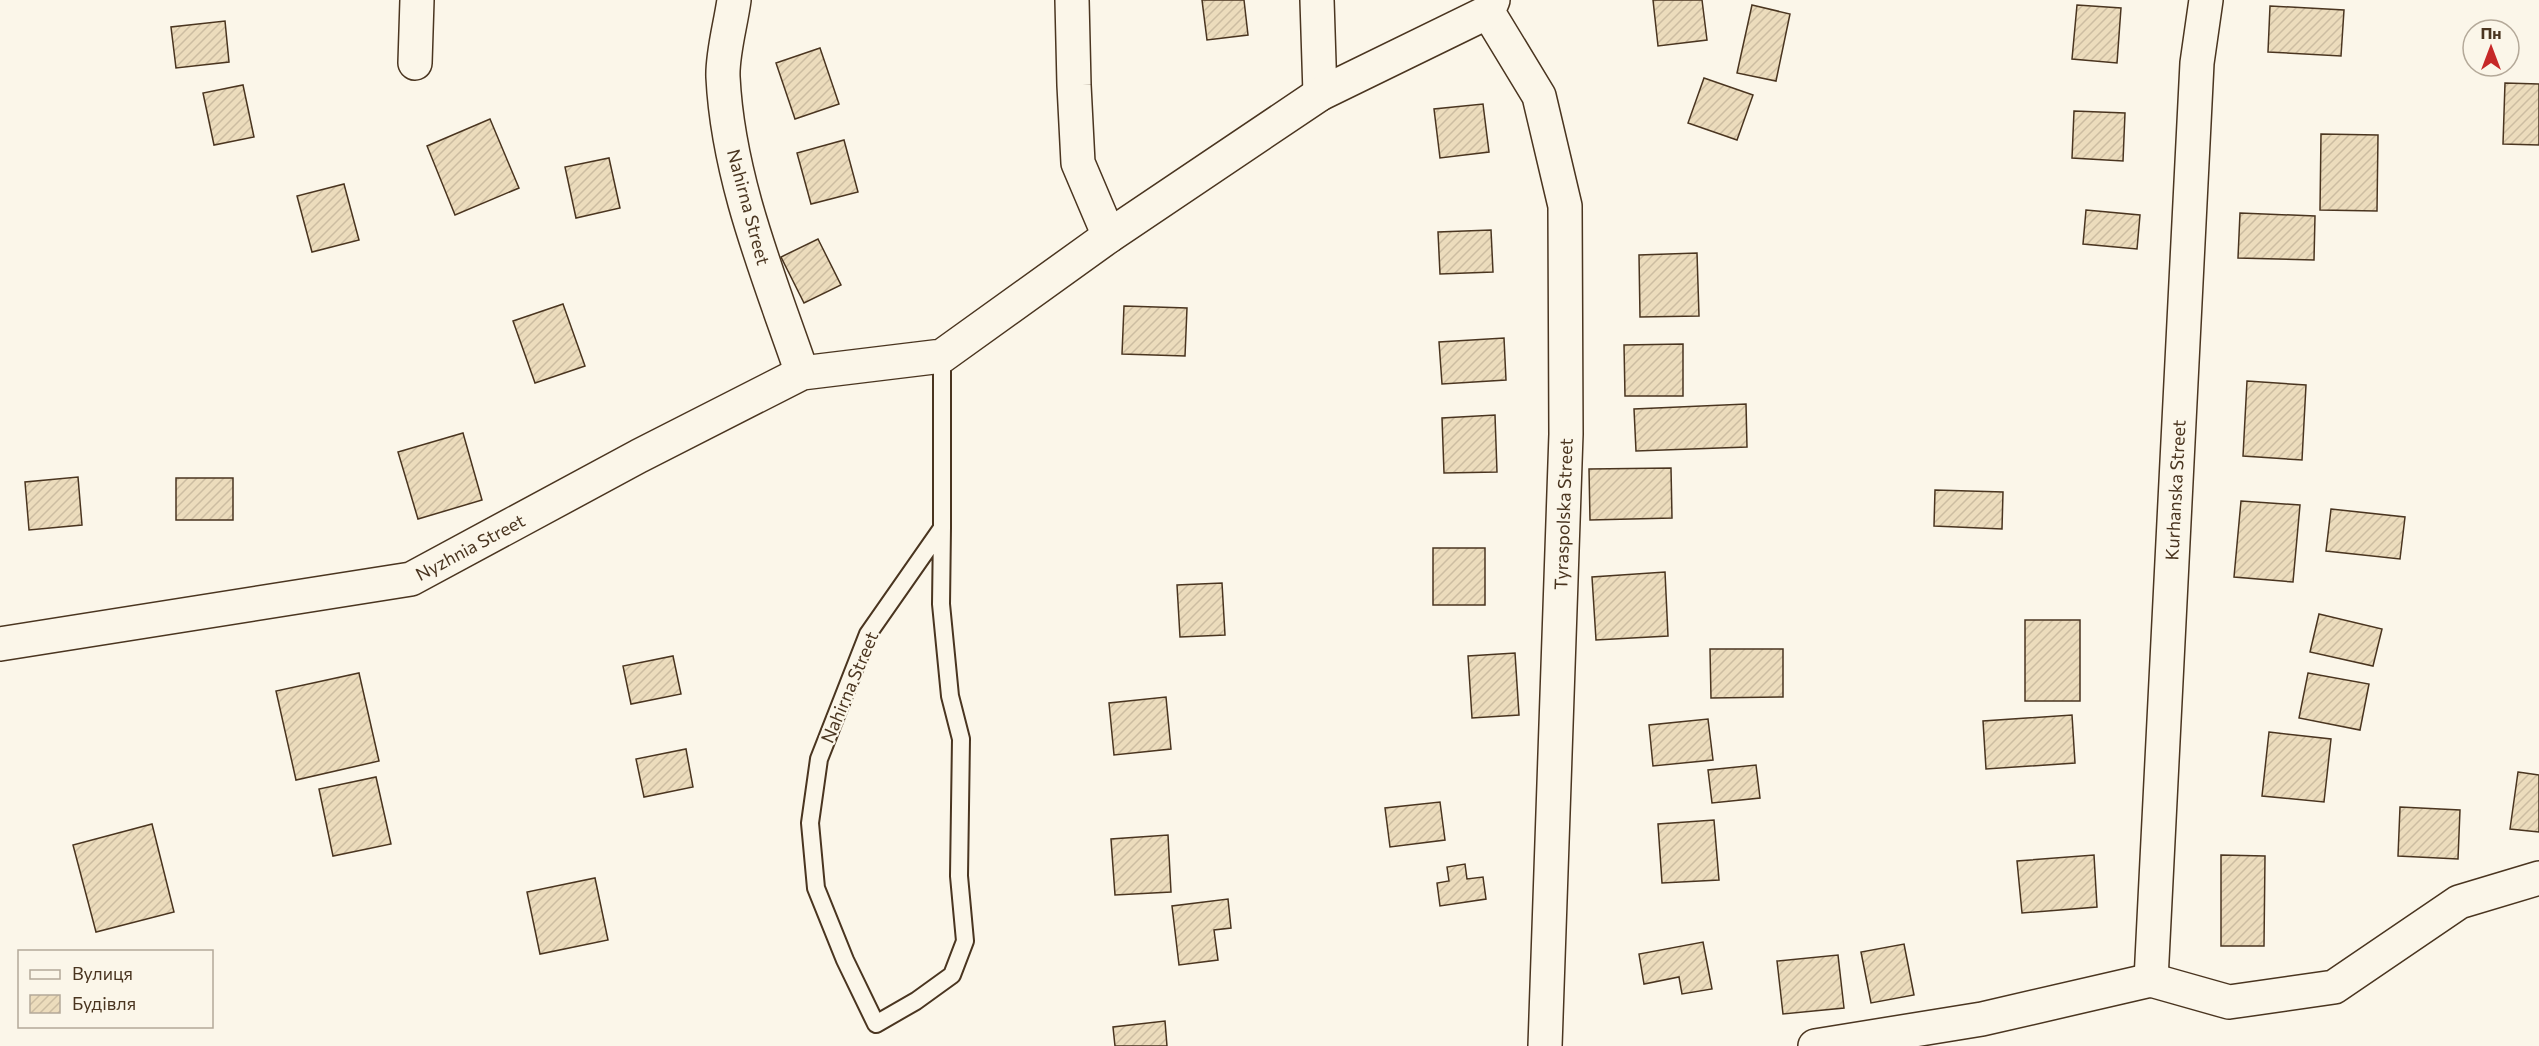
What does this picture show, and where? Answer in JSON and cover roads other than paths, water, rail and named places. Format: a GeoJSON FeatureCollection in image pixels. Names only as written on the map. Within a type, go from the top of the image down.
{"type":"FeatureCollection","features":[{"type":"Feature","properties":{"kind":"street"},"geometry":{"type":"LineString","coordinates":[[415,63],[417,0]]}},
{"type":"Feature","properties":{"kind":"street","name":"Nahirna Street"},"geometry":{"type":"LineString","coordinates":[[734,0],[723,75],[734,161],[757,243],[802,373]]}},
{"type":"Feature","properties":{"kind":"street"},"geometry":{"type":"LineString","coordinates":[[1072,0],[1078,163],[1109,236]]}},
{"type":"Feature","properties":{"kind":"street"},"geometry":{"type":"LineString","coordinates":[[1317,0],[1320,94]]}},
{"type":"Feature","properties":{"kind":"street","name":"Kurhanska Street"},"geometry":{"type":"LineString","coordinates":[[2151,980],[2197,63],[2206,0]]}},
{"type":"Feature","properties":{"kind":"street"},"geometry":{"type":"LineString","coordinates":[[802,373],[942,356],[1109,236],[1320,94],[1491,6]]}},
{"type":"Feature","properties":{"kind":"street","name":"Tyraspolska Street"},"geometry":{"type":"LineString","coordinates":[[1491,6],[1539,96],[1565,206],[1566,434],[1545,1046]]}},
{"type":"Feature","properties":{"kind":"street","name":"Nyzhnia Street"},"geometry":{"type":"LineString","coordinates":[[0,644],[411,579],[639,456],[802,373]]}},
{"type":"Feature","properties":{"kind":"street"},"geometry":{"type":"LineString","coordinates":[[1815,1046],[1982,1018],[2151,980],[2229,1002],[2334,987],[2459,902],[2539,878]]}},
{"type":"Feature","properties":{"kind":"lane"},"geometry":{"type":"LineString","coordinates":[[942,356],[942,528]]}},
{"type":"Feature","properties":{"kind":"lane","name":"Nahirna Street"},"geometry":{"type":"LineString","coordinates":[[942,528],[943,627],[950,696],[961,739],[959,876],[965,941],[952,975],[916,1001],[876,1024],[845,960],[816,888],[810,823],[819,759],[868,634],[942,528]]}}]}
